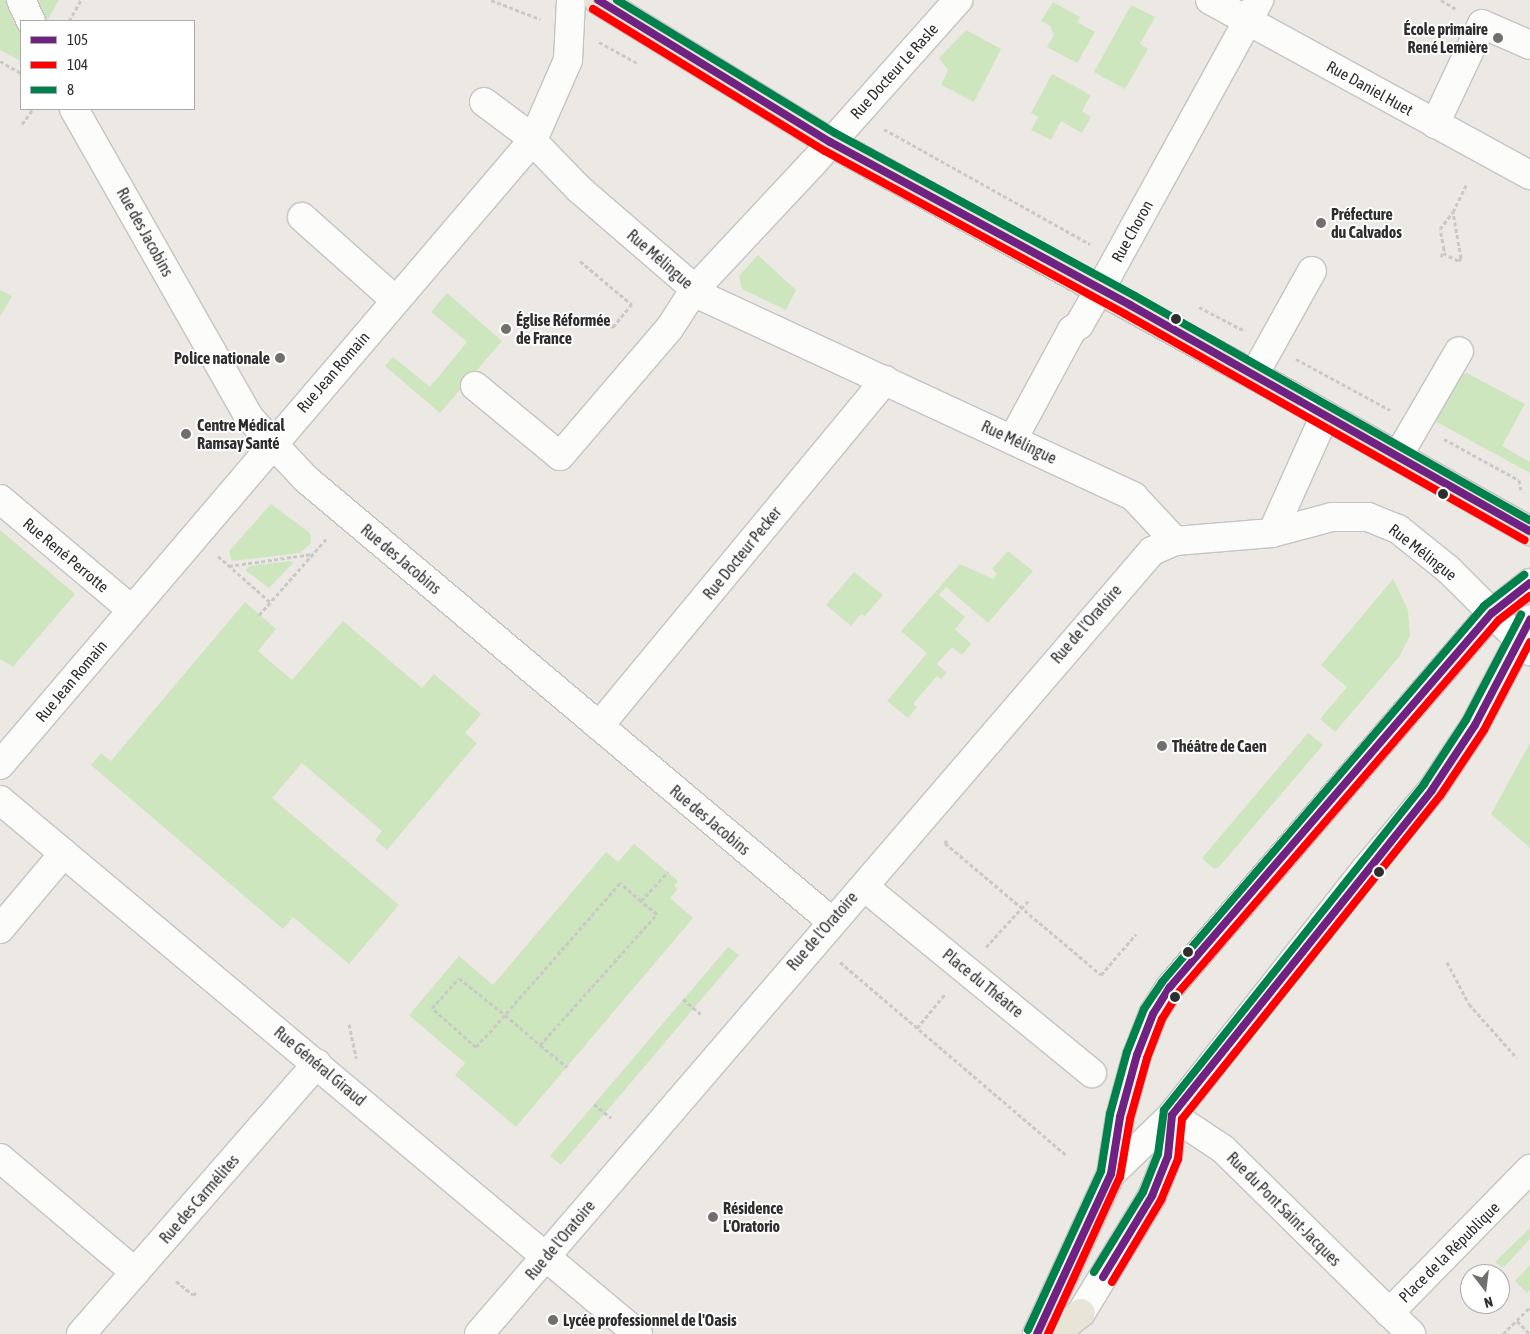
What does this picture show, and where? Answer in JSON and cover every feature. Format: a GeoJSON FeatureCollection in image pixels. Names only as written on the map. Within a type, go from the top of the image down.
{"type":"FeatureCollection","features":[{"type":"Feature","properties":{"kind":"main road"},"geometry":{"type":"LineString","coordinates":[[598,0],[830,142],[1290,395]]}},
{"type":"Feature","properties":{"kind":"main road"},"geometry":{"type":"LineString","coordinates":[[1325,415],[1530,531]]}},
{"type":"Feature","properties":{"kind":"main road"},"geometry":{"type":"LineString","coordinates":[[1054,1334],[1081,1312]]}},
{"type":"Feature","properties":{"kind":"street"},"geometry":{"type":"LineString","coordinates":[[21,0],[31,20]]}},
{"type":"Feature","properties":{"kind":"street","name":"Rue Jean Romain"},"geometry":{"type":"LineString","coordinates":[[0,765],[533,140],[568,60],[571,0]]}},
{"type":"Feature","properties":{"kind":"street","name":"Rue Docteur Le Rasle"},"geometry":{"type":"LineString","coordinates":[[475,386],[560,456],[669,329],[695,290],[958,0]]}},
{"type":"Feature","properties":{"kind":"street","name":"Rue Daniel Huet"},"geometry":{"type":"LineString","coordinates":[[1210,0],[1253,10],[1435,124],[1530,176]]}},
{"type":"Feature","properties":{"kind":"street","name":"Rue Choron"},"geometry":{"type":"LineString","coordinates":[[1013,439],[1072,330],[1079,325],[1100,289],[1253,10]]}},
{"type":"Feature","properties":{"kind":"street"},"geometry":{"type":"LineString","coordinates":[[1435,124],[1482,24],[1530,45]]}},
{"type":"Feature","properties":{"kind":"street","name":"Rue Mélingue"},"geometry":{"type":"LineString","coordinates":[[484,102],[499,110],[533,140],[582,192],[709,300],[1013,439],[1134,497],[1175,541],[1272,533],[1355,514],[1383,522],[1398,529],[1449,570],[1492,613],[1526,636]]}},
{"type":"Feature","properties":{"kind":"street","name":"Rue des Jacobins"},"geometry":{"type":"LineString","coordinates":[[75,110],[249,417],[273,444],[306,478],[831,921]]}},
{"type":"Feature","properties":{"kind":"street"},"geometry":{"type":"LineString","coordinates":[[302,217],[395,300]]}},
{"type":"Feature","properties":{"kind":"street"},"geometry":{"type":"LineString","coordinates":[[1254,375],[1312,271]]}},
{"type":"Feature","properties":{"kind":"street"},"geometry":{"type":"LineString","coordinates":[[1398,456],[1459,351]]}},
{"type":"Feature","properties":{"kind":"street","name":"Rue Docteur Pecker"},"geometry":{"type":"LineString","coordinates":[[599,726],[885,380]]}},
{"type":"Feature","properties":{"kind":"street"},"geometry":{"type":"LineString","coordinates":[[1272,533],[1325,415],[1290,395]]}},
{"type":"Feature","properties":{"kind":"street","name":"Rue René Perrotte"},"geometry":{"type":"LineString","coordinates":[[0,499],[132,610]]}},
{"type":"Feature","properties":{"kind":"street","name":"Rue de l'Oratoire"},"geometry":{"type":"LineString","coordinates":[[479,1334],[1123,580],[1152,551],[1175,541]]}},
{"type":"Feature","properties":{"kind":"street"},"geometry":{"type":"LineString","coordinates":[[1037,1334],[1111,1174],[1120,1117],[1137,1055],[1153,1014],[1170,987],[1492,613],[1530,583]]}},
{"type":"Feature","properties":{"kind":"street"},"geometry":{"type":"LineString","coordinates":[[1111,1174],[1172,1114],[1365,870],[1432,790],[1475,725],[1526,636]]}},
{"type":"Feature","properties":{"kind":"street","name":"Rue Général Giraud"},"geometry":{"type":"LineString","coordinates":[[0,800],[638,1334]]}},
{"type":"Feature","properties":{"kind":"street"},"geometry":{"type":"LineString","coordinates":[[0,929],[64,854]]}},
{"type":"Feature","properties":{"kind":"street","name":"Place du Théatre"},"geometry":{"type":"LineString","coordinates":[[873,894],[1092,1072]]}},
{"type":"Feature","properties":{"kind":"street","name":"Rue des Carmélites"},"geometry":{"type":"LineString","coordinates":[[81,1334],[317,1064]]}},
{"type":"Feature","properties":{"kind":"street"},"geometry":{"type":"LineString","coordinates":[[1081,1312],[1152,1196],[1168,1156],[1172,1114]]}},
{"type":"Feature","properties":{"kind":"street","name":"Rue du Pont Saint-Jacques"},"geometry":{"type":"LineString","coordinates":[[1172,1114],[1223,1149],[1389,1313]]}},
{"type":"Feature","properties":{"kind":"street"},"geometry":{"type":"LineString","coordinates":[[0,1158],[135,1272]]}},
{"type":"Feature","properties":{"kind":"street","name":"Place de la République"},"geometry":{"type":"LineString","coordinates":[[1411,1334],[1389,1313],[1530,1169]]}},
{"type":"Feature","properties":{"kind":"path"},"geometry":{"type":"LineString","coordinates":[[70,20],[81,0]]}},
{"type":"Feature","properties":{"kind":"path"},"geometry":{"type":"LineString","coordinates":[[0,61],[20,72]]}},
{"type":"Feature","properties":{"kind":"path"},"geometry":{"type":"LineString","coordinates":[[22,124],[32,110]]}},
{"type":"Feature","properties":{"kind":"path"},"geometry":{"type":"LineString","coordinates":[[879,126],[1094,247]]}},
{"type":"Feature","properties":{"kind":"path"},"geometry":{"type":"LineString","coordinates":[[1444,253],[1440,229],[1453,212],[1467,183]]}},
{"type":"Feature","properties":{"kind":"path"},"geometry":{"type":"LineString","coordinates":[[1444,253],[1459,261],[1461,258],[1453,212]]}},
{"type":"Feature","properties":{"kind":"path"},"geometry":{"type":"LineString","coordinates":[[1440,257],[1444,253]]}},
{"type":"Feature","properties":{"kind":"path"},"geometry":{"type":"LineString","coordinates":[[580,261],[586,263],[633,302],[613,327],[610,325]]}},
{"type":"Feature","properties":{"kind":"path"},"geometry":{"type":"LineString","coordinates":[[1194,305],[1270,345]]}},
{"type":"Feature","properties":{"kind":"path"},"geometry":{"type":"LineString","coordinates":[[259,615],[328,536]]}},
{"type":"Feature","properties":{"kind":"path"},"geometry":{"type":"LineString","coordinates":[[228,566],[312,554]]}},
{"type":"Feature","properties":{"kind":"path"},"geometry":{"type":"LineString","coordinates":[[216,555],[270,602]]}},
{"type":"Feature","properties":{"kind":"path"},"geometry":{"type":"LineString","coordinates":[[951,836],[945,843],[1101,975],[1136,934]]}},
{"type":"Feature","properties":{"kind":"path"},"geometry":{"type":"LineString","coordinates":[[642,901],[668,872]]}},
{"type":"Feature","properties":{"kind":"path"},"geometry":{"type":"LineString","coordinates":[[540,1045],[657,914],[620,883],[505,1015],[476,1047],[432,1008],[459,978],[505,1015],[540,1045],[567,1066]]}},
{"type":"Feature","properties":{"kind":"path"},"geometry":{"type":"LineString","coordinates":[[1006,924],[1030,899]]}},
{"type":"Feature","properties":{"kind":"path"},"geometry":{"type":"LineString","coordinates":[[838,960],[1067,1156]]}},
{"type":"Feature","properties":{"kind":"path"},"geometry":{"type":"LineString","coordinates":[[1447,962],[1469,1004],[1517,1058]]}},
{"type":"Feature","properties":{"kind":"path"},"geometry":{"type":"LineString","coordinates":[[683,999],[701,1014]]}},
{"type":"Feature","properties":{"kind":"path"},"geometry":{"type":"LineString","coordinates":[[349,1024],[356,1058]]}},
{"type":"Feature","properties":{"kind":"path"},"geometry":{"type":"LineString","coordinates":[[594,1104],[611,1118]]}},
{"type":"Feature","properties":{"kind":"path"},"geometry":{"type":"LineString","coordinates":[[176,1281],[194,1295],[196,1292]]}},
{"type":"Feature","properties":{"kind":"path"},"geometry":{"type":"LineString","coordinates":[[1503,1334],[1530,1307]]}},
{"type":"Feature","properties":{"kind":"path"},"geometry":{"type":"LineString","coordinates":[[1517,1320],[1530,1334]]}},
{"type":"Feature","properties":{"kind":"green space"},"geometry":{"type":"Polygon","coordinates":[[[0,0],[8,1],[20,20],[20,60],[0,50],[0,0]]]}},
{"type":"Feature","properties":{"kind":"green space"},"geometry":{"type":"Polygon","coordinates":[[[35,0],[59,0],[48,20],[44,20],[35,0]]]}},
{"type":"Feature","properties":{"kind":"green space"},"geometry":{"type":"Polygon","coordinates":[[[1053,2],[1080,17],[1077,22],[1095,32],[1077,63],[1047,47],[1054,35],[1050,26],[1041,21],[1053,2]]]}},
{"type":"Feature","properties":{"kind":"green space"},"geometry":{"type":"Polygon","coordinates":[[[1131,5],[1155,17],[1140,44],[1148,49],[1125,89],[1094,72],[1131,5]]]}},
{"type":"Feature","properties":{"kind":"green space"},"geometry":{"type":"Polygon","coordinates":[[[966,30],[1001,49],[974,102],[941,85],[948,70],[939,58],[966,30]]]}},
{"type":"Feature","properties":{"kind":"green space"},"geometry":{"type":"Polygon","coordinates":[[[1052,74],[1091,95],[1082,111],[1091,117],[1082,133],[1061,121],[1051,140],[1031,130],[1038,117],[1031,113],[1052,74]]]}},
{"type":"Feature","properties":{"kind":"green space"},"geometry":{"type":"Polygon","coordinates":[[[758,255],[796,290],[786,310],[742,289],[739,276],[758,255]]]}},
{"type":"Feature","properties":{"kind":"green space"},"geometry":{"type":"Polygon","coordinates":[[[0,290],[12,296],[0,317],[0,290]]]}},
{"type":"Feature","properties":{"kind":"green space"},"geometry":{"type":"Polygon","coordinates":[[[447,293],[502,341],[440,413],[385,366],[393,357],[430,387],[467,342],[431,312],[447,293]]]}},
{"type":"Feature","properties":{"kind":"green space"},"geometry":{"type":"Polygon","coordinates":[[[1467,373],[1525,404],[1502,446],[1530,462],[1530,473],[1431,419],[1457,375],[1467,373]]]}},
{"type":"Feature","properties":{"kind":"green space"},"geometry":{"type":"Polygon","coordinates":[[[271,504],[310,533],[311,543],[300,553],[232,561],[229,551],[271,504]]]}},
{"type":"Feature","properties":{"kind":"green space"},"geometry":{"type":"Polygon","coordinates":[[[0,530],[75,594],[13,667],[0,659],[0,530]]]}},
{"type":"Feature","properties":{"kind":"green space"},"geometry":{"type":"Polygon","coordinates":[[[1008,551],[1033,571],[988,623],[946,587],[939,595],[965,617],[955,629],[971,644],[962,655],[952,647],[937,664],[947,673],[941,679],[937,676],[913,704],[917,707],[908,718],[887,701],[927,653],[901,631],[960,564],[993,579],[997,574],[992,569],[1008,551]]]}},
{"type":"Feature","properties":{"kind":"green space"},"geometry":{"type":"Polygon","coordinates":[[[290,561],[293,563],[269,588],[245,570],[250,566],[290,561]]]}},
{"type":"Feature","properties":{"kind":"green space"},"geometry":{"type":"Polygon","coordinates":[[[854,572],[883,595],[865,616],[861,614],[851,626],[826,605],[854,572]]]}},
{"type":"Feature","properties":{"kind":"green space"},"geometry":{"type":"Polygon","coordinates":[[[1393,579],[1408,610],[1410,636],[1399,657],[1335,732],[1320,719],[1347,687],[1321,665],[1393,579]]]}},
{"type":"Feature","properties":{"kind":"green space"},"geometry":{"type":"Polygon","coordinates":[[[245,602],[276,629],[258,651],[292,680],[343,621],[422,688],[434,674],[481,714],[465,733],[477,743],[387,850],[375,840],[382,831],[302,763],[272,798],[399,905],[349,964],[293,917],[283,929],[91,765],[101,753],[111,761],[245,602]]]}},
{"type":"Feature","properties":{"kind":"green space"},"geometry":{"type":"Polygon","coordinates":[[[1308,733],[1323,745],[1219,867],[1214,869],[1202,858],[1308,733]]]}},
{"type":"Feature","properties":{"kind":"green space"},"geometry":{"type":"Polygon","coordinates":[[[1530,743],[1530,848],[1491,814],[1530,743]]]}},
{"type":"Feature","properties":{"kind":"green space"},"geometry":{"type":"Polygon","coordinates":[[[634,844],[678,881],[674,886],[678,889],[670,898],[693,918],[516,1127],[455,1075],[465,1063],[409,1015],[459,956],[493,985],[606,852],[618,862],[634,844]]]}},
{"type":"Feature","properties":{"kind":"green space"},"geometry":{"type":"Polygon","coordinates":[[[728,947],[739,955],[561,1165],[550,1156],[728,947]]]}},
{"type":"Feature","properties":{"kind":"green space"},"geometry":{"type":"Polygon","coordinates":[[[1530,1228],[1530,1239],[1507,1264],[1498,1264],[1495,1262],[1530,1228]]]}},
{"type":"Feature","properties":{"kind":"green space"},"geometry":{"type":"Polygon","coordinates":[[[1530,1265],[1530,1290],[1527,1293],[1515,1281],[1530,1265]]]}},
{"type":"Feature","properties":{"kind":"transit line","name":"105"},"geometry":{"type":"LineString","coordinates":[[598,0],[830,142],[1130,305],[1530,531]]}},
{"type":"Feature","properties":{"kind":"transit line","name":"8"},"geometry":{"type":"LineString","coordinates":[[617,0],[835,133],[1135,296],[1530,520]]}},
{"type":"Feature","properties":{"kind":"transit line","name":"104"},"geometry":{"type":"LineString","coordinates":[[593,9],[825,151],[1125,314],[1525,540]]}},
{"type":"Feature","properties":{"kind":"transit line","name":"8"},"geometry":{"type":"LineString","coordinates":[[1028,1330],[1101,1171],[1110,1114],[1127,1052],[1144,1009],[1162,982],[1484,606],[1524,575]]}},
{"type":"Feature","properties":{"kind":"transit line","name":"105"},"geometry":{"type":"LineString","coordinates":[[1037,1334],[1111,1174],[1120,1117],[1137,1055],[1153,1014],[1170,987],[1492,613],[1530,583]]}},
{"type":"Feature","properties":{"kind":"transit line","name":"104"},"geometry":{"type":"LineString","coordinates":[[1048,1334],[1120,1177],[1130,1119],[1147,1058],[1162,1019],[1178,993],[1499,620],[1530,596]]}},
{"type":"Feature","properties":{"kind":"transit line","name":"8"},"geometry":{"type":"LineString","coordinates":[[1094,1272],[1143,1192],[1158,1154],[1164,1110],[1424,784],[1466,720],[1521,615]]}},
{"type":"Feature","properties":{"kind":"transit line","name":"105"},"geometry":{"type":"LineString","coordinates":[[1103,1277],[1152,1196],[1168,1156],[1172,1115],[1432,790],[1475,725],[1530,620]]}},
{"type":"Feature","properties":{"kind":"transit line","name":"104"},"geometry":{"type":"LineString","coordinates":[[1112,1282],[1161,1200],[1178,1159],[1182,1119],[1440,796],[1484,730],[1530,642]]}},
{"type":"Feature","properties":{"kind":"place","name":"École primaire René Lemière"},"geometry":{"type":"Point","coordinates":[1498,38]}},
{"type":"Feature","properties":{"kind":"place","name":"Préfecture du Calvados"},"geometry":{"type":"Point","coordinates":[1321,223]}},
{"type":"Feature","properties":{"kind":"place","name":"Église Réformée de France"},"geometry":{"type":"Point","coordinates":[506,329]}},
{"type":"Feature","properties":{"kind":"place","name":"Police nationale"},"geometry":{"type":"Point","coordinates":[280,358]}},
{"type":"Feature","properties":{"kind":"place","name":"Centre Médical Ramsay Santé"},"geometry":{"type":"Point","coordinates":[186,434]}},
{"type":"Feature","properties":{"kind":"place","name":"Théâtre de Caen"},"geometry":{"type":"Point","coordinates":[1162,746]}},
{"type":"Feature","properties":{"kind":"place","name":"Résidence L'Oratorio"},"geometry":{"type":"Point","coordinates":[713,1217]}},
{"type":"Feature","properties":{"kind":"place","name":"Lycée professionnel de l'Oasis"},"geometry":{"type":"Point","coordinates":[553,1320]}}]}
